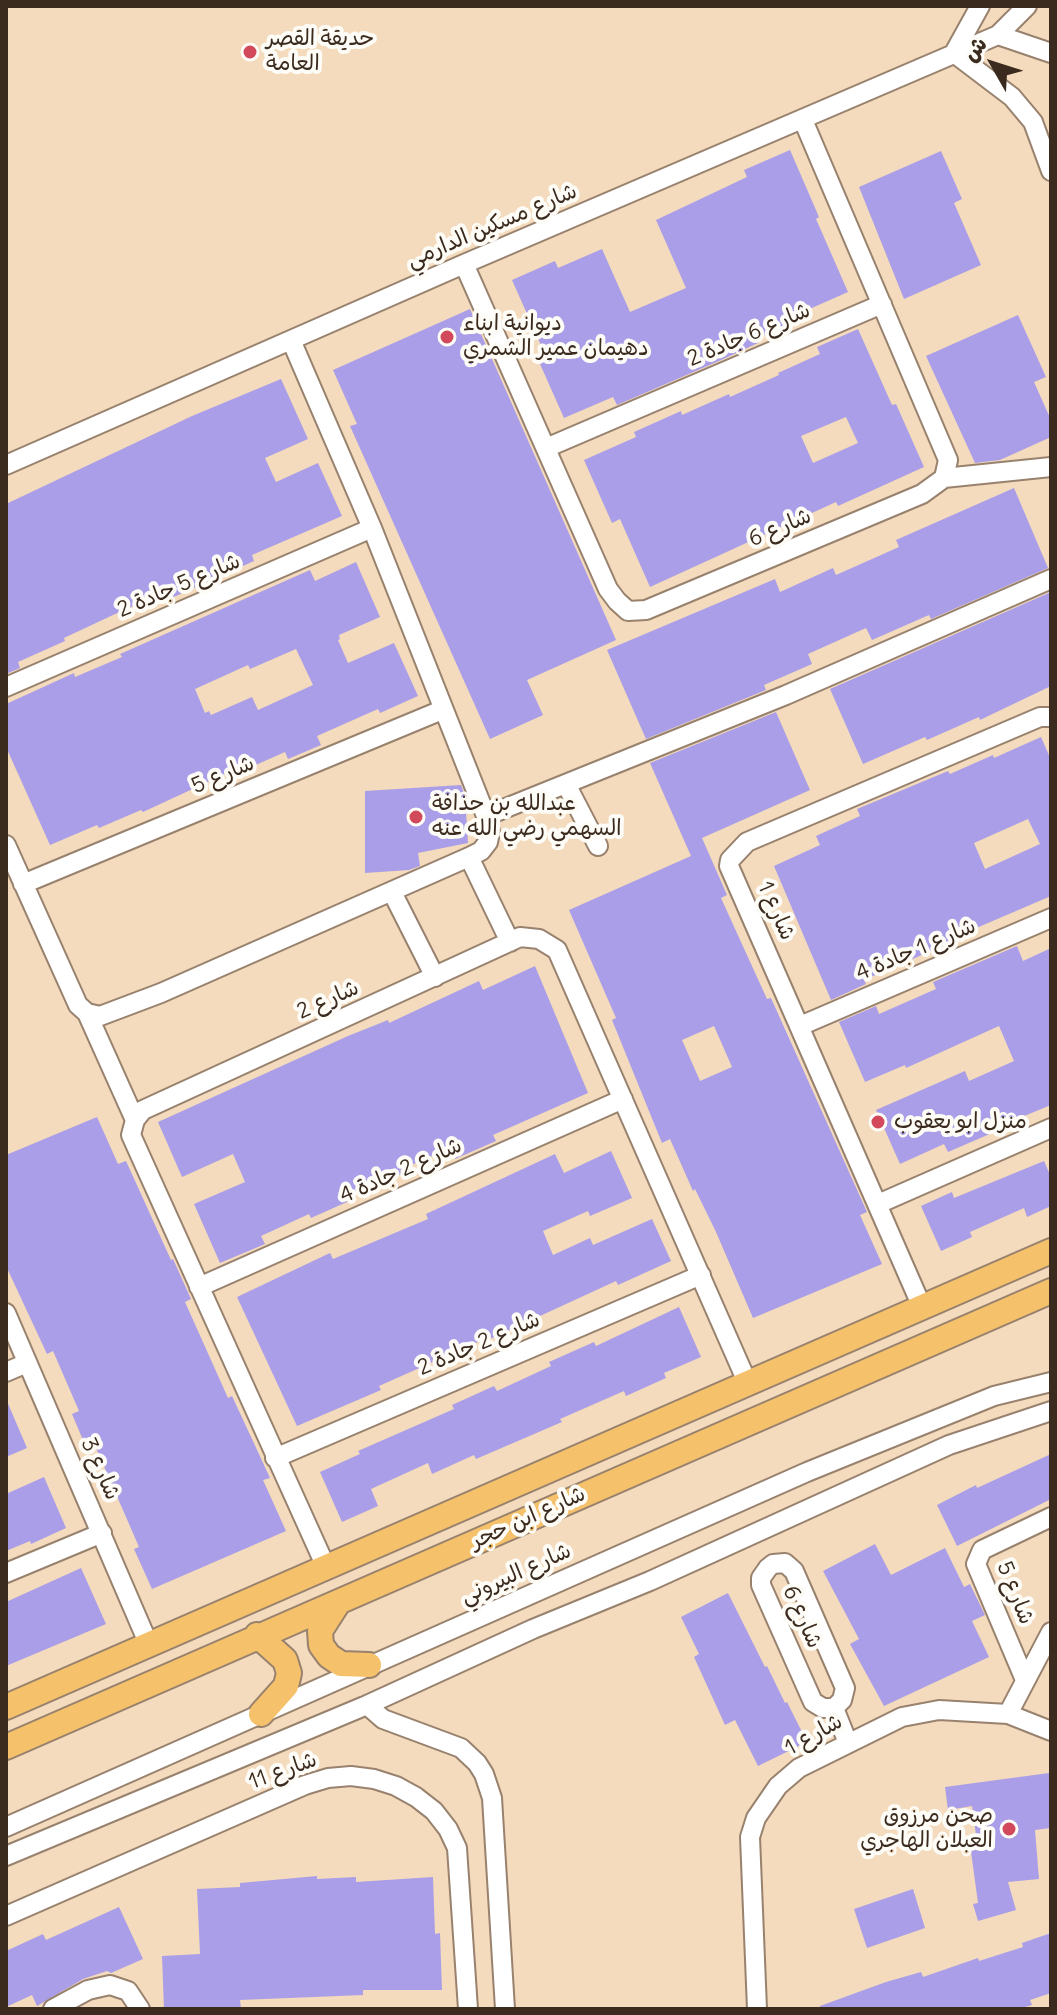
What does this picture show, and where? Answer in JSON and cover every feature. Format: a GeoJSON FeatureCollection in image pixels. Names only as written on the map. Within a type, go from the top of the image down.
{"type":"FeatureCollection","features":[{"type":"Feature","properties":{"kind":"main road","name":"شارع ابن حجر"},"geometry":{"type":"LineString","coordinates":[[6,1707],[1051,1251]]}},
{"type":"Feature","properties":{"kind":"main road","name":"شارع ابن حجر"},"geometry":{"type":"LineString","coordinates":[[7,1746],[1051,1291]]}},
{"type":"Feature","properties":{"kind":"main road"},"geometry":{"type":"LineString","coordinates":[[563,1464],[561,1472],[564,1483],[583,1495]]}},
{"type":"Feature","properties":{"kind":"main road"},"geometry":{"type":"LineString","coordinates":[[525,1481],[541,1493],[543,1503],[535,1515]]}},
{"type":"Feature","properties":{"kind":"main road"},"geometry":{"type":"LineString","coordinates":[[338,1603],[320,1631],[321,1645],[329,1656],[341,1664],[369,1665]]}},
{"type":"Feature","properties":{"kind":"main road"},"geometry":{"type":"LineString","coordinates":[[257,1635],[285,1660],[289,1673],[286,1686],[261,1714]]}},
{"type":"Feature","properties":{"kind":"street"},"geometry":{"type":"LineString","coordinates":[[980,6],[954,53],[1012,97],[1033,122],[1051,171]]}},
{"type":"Feature","properties":{"kind":"street","name":"شارع مسكين الدارمي"},"geometry":{"type":"LineString","coordinates":[[6,465],[998,35],[1027,6]]}},
{"type":"Feature","properties":{"kind":"street"},"geometry":{"type":"LineString","coordinates":[[998,35],[1051,53]]}},
{"type":"Feature","properties":{"kind":"street"},"geometry":{"type":"LineString","coordinates":[[803,120],[943,447],[948,460],[944,478],[1051,467]]}},
{"type":"Feature","properties":{"kind":"street","name":"شارع 6"},"geometry":{"type":"LineString","coordinates":[[464,264],[608,589],[623,607],[636,612],[922,494],[944,478]]}},
{"type":"Feature","properties":{"kind":"street","name":"شارع 6 جادة 2"},"geometry":{"type":"LineString","coordinates":[[546,448],[882,304]]}},
{"type":"Feature","properties":{"kind":"street"},"geometry":{"type":"LineString","coordinates":[[87,1013],[100,1016],[161,993],[469,857],[481,851],[488,842],[490,832],[486,816],[372,528],[291,340]]}},
{"type":"Feature","properties":{"kind":"street","name":"شارع 5 جادة 2"},"geometry":{"type":"LineString","coordinates":[[6,687],[372,528]]}},
{"type":"Feature","properties":{"kind":"street"},"geometry":{"type":"LineString","coordinates":[[486,816],[786,695],[1051,579]]}},
{"type":"Feature","properties":{"kind":"street","name":"شارع 5"},"geometry":{"type":"LineString","coordinates":[[23,884],[442,710]]}},
{"type":"Feature","properties":{"kind":"street","name":"شارع 1"},"geometry":{"type":"LineString","coordinates":[[922,1307],[729,866],[733,853],[747,842],[1040,717],[1051,717]]}},
{"type":"Feature","properties":{"kind":"street"},"geometry":{"type":"LineString","coordinates":[[566,784],[598,846]]}},
{"type":"Feature","properties":{"kind":"street"},"geometry":{"type":"LineString","coordinates":[[6,845],[78,1005],[87,1013],[135,1120],[131,1135],[326,1567]]}},
{"type":"Feature","properties":{"kind":"street"},"geometry":{"type":"LineString","coordinates":[[469,857],[510,942]]}},
{"type":"Feature","properties":{"kind":"street"},"geometry":{"type":"LineString","coordinates":[[392,892],[435,977]]}},
{"type":"Feature","properties":{"kind":"street","name":"شارع 1 جادة 4"},"geometry":{"type":"LineString","coordinates":[[800,1026],[1051,918]]}},
{"type":"Feature","properties":{"kind":"street","name":"شارع 2"},"geometry":{"type":"LineString","coordinates":[[135,1120],[143,1110],[520,937],[539,939],[557,950],[748,1384]]}},
{"type":"Feature","properties":{"kind":"street","name":"شارع 2 جادة 4"},"geometry":{"type":"LineString","coordinates":[[199,1287],[623,1099]]}},
{"type":"Feature","properties":{"kind":"street"},"geometry":{"type":"LineString","coordinates":[[878,1204],[1051,1128]]}},
{"type":"Feature","properties":{"kind":"street","name":"شارع 2 جادة 2"},"geometry":{"type":"LineString","coordinates":[[275,1458],[701,1275]]}},
{"type":"Feature","properties":{"kind":"street","name":"شارع 3"},"geometry":{"type":"LineString","coordinates":[[6,1313],[149,1645]]}},
{"type":"Feature","properties":{"kind":"street"},"geometry":{"type":"LineString","coordinates":[[6,1372],[27,1363]]}},
{"type":"Feature","properties":{"kind":"street","name":"شارع البيروني"},"geometry":{"type":"LineString","coordinates":[[6,1828],[832,1462],[994,1396],[1051,1382]]}},
{"type":"Feature","properties":{"kind":"street"},"geometry":{"type":"LineString","coordinates":[[9,1854],[367,1705],[949,1445],[1051,1411]]}},
{"type":"Feature","properties":{"kind":"street"},"geometry":{"type":"LineString","coordinates":[[832,1462],[831,1477],[845,1492]]}},
{"type":"Feature","properties":{"kind":"street"},"geometry":{"type":"LineString","coordinates":[[802,1475],[813,1484],[817,1498],[815,1505]]}},
{"type":"Feature","properties":{"kind":"street","name":"شارع 5"},"geometry":{"type":"LineString","coordinates":[[1025,1680],[976,1564],[982,1550],[1051,1517]]}},
{"type":"Feature","properties":{"kind":"street"},"geometry":{"type":"LineString","coordinates":[[6,1573],[102,1533]]}},
{"type":"Feature","properties":{"kind":"street","name":"شارع 6"},"geometry":{"type":"LineString","coordinates":[[785,1563],[794,1571],[845,1688],[842,1700],[834,1708],[823,1708],[813,1702],[761,1585],[763,1573],[773,1564],[785,1563]]}},
{"type":"Feature","properties":{"kind":"street","name":"شارع 5"},"geometry":{"type":"LineString","coordinates":[[1008,1714],[1051,1632]]}},
{"type":"Feature","properties":{"kind":"street"},"geometry":{"type":"LineString","coordinates":[[367,1705],[383,1719],[461,1748],[484,1774],[492,1798],[502,2007]]}},
{"type":"Feature","properties":{"kind":"street","name":"شارع 6"},"geometry":{"type":"LineString","coordinates":[[834,1708],[848,1743]]}},
{"type":"Feature","properties":{"kind":"street","name":"شارع 1"},"geometry":{"type":"LineString","coordinates":[[757,2009],[750,1837],[756,1818],[778,1786],[799,1768],[902,1717],[967,1710],[1008,1714],[1051,1731]]}},
{"type":"Feature","properties":{"kind":"street","name":"شارع 11"},"geometry":{"type":"LineString","coordinates":[[6,1916],[305,1785],[328,1778],[351,1776],[374,1779],[406,1791],[434,1811],[457,1848],[468,2009]]}},
{"type":"Feature","properties":{"kind":"street"},"geometry":{"type":"LineString","coordinates":[[31,1816],[29,1831],[41,1841]]}},
{"type":"Feature","properties":{"kind":"street"},"geometry":{"type":"LineString","coordinates":[[6,1828],[13,1838],[9,1854]]}},
{"type":"Feature","properties":{"kind":"street"},"geometry":{"type":"LineString","coordinates":[[53,2009],[88,1990],[110,1985],[128,1991],[140,2009]]}},
{"type":"Feature","properties":{"kind":"building"},"geometry":{"type":"Polygon","coordinates":[[[790,150],[848,292],[805,311],[808,316],[756,339],[758,343],[719,361],[617,405],[613,397],[564,418],[536,355],[544,352],[512,280],[555,261],[558,268],[602,249],[630,312],[686,288],[656,220],[747,177],[744,170],[790,150]]]}},
{"type":"Feature","properties":{"kind":"building"},"geometry":{"type":"Polygon","coordinates":[[[941,151],[962,199],[954,203],[981,265],[904,299],[859,187],[941,151]]]}},
{"type":"Feature","properties":{"kind":"building"},"geometry":{"type":"Polygon","coordinates":[[[470,309],[616,640],[527,680],[543,715],[490,739],[350,426],[357,424],[333,370],[470,309]]]}},
{"type":"Feature","properties":{"kind":"building"},"geometry":{"type":"Polygon","coordinates":[[[1018,315],[1046,377],[1034,382],[1051,420],[1051,437],[1000,460],[975,463],[926,356],[1018,315]]]}},
{"type":"Feature","properties":{"kind":"building"},"geometry":{"type":"Polygon","coordinates":[[[858,329],[924,467],[838,506],[836,502],[650,587],[620,519],[612,523],[584,460],[636,437],[634,432],[681,411],[682,415],[779,375],[820,354],[817,347],[858,329]],[[846,417],[801,436],[813,463],[858,443],[846,417]]]}},
{"type":"Feature","properties":{"kind":"building"},"geometry":{"type":"Polygon","coordinates":[[[281,379],[308,439],[265,458],[276,482],[318,463],[342,516],[252,555],[254,561],[167,600],[164,593],[64,638],[65,641],[18,662],[20,668],[6,674],[6,504],[192,416],[281,379]]]}},
{"type":"Feature","properties":{"kind":"building"},"geometry":{"type":"Polygon","coordinates":[[[1014,488],[1048,568],[931,619],[929,615],[872,640],[866,628],[808,654],[812,664],[764,685],[766,690],[646,739],[607,650],[775,579],[780,592],[833,568],[836,575],[899,547],[896,540],[1014,488]]]}},
{"type":"Feature","properties":{"kind":"building"},"geometry":{"type":"Polygon","coordinates":[[[356,562],[380,617],[339,635],[338,640],[348,663],[394,643],[418,696],[380,713],[378,709],[317,736],[321,745],[288,759],[285,752],[240,772],[238,768],[143,812],[141,810],[99,828],[97,825],[50,845],[6,747],[6,704],[74,673],[75,677],[122,657],[120,654],[310,570],[315,581],[356,562]],[[296,649],[250,669],[248,665],[195,689],[205,713],[209,711],[211,715],[252,697],[258,710],[313,685],[296,649]]]}},
{"type":"Feature","properties":{"kind":"building"},"geometry":{"type":"Polygon","coordinates":[[[1051,592],[1051,686],[980,720],[979,717],[927,740],[925,737],[863,764],[830,689],[1051,592]]]}},
{"type":"Feature","properties":{"kind":"building"},"geometry":{"type":"Polygon","coordinates":[[[776,712],[810,790],[702,838],[727,895],[721,898],[767,999],[771,998],[867,1212],[860,1215],[882,1264],[753,1318],[716,1232],[695,1189],[693,1191],[670,1139],[662,1143],[612,1020],[616,1018],[569,910],[691,856],[650,763],[776,712]],[[714,1026],[682,1040],[700,1081],[732,1067],[714,1026]]]}},
{"type":"Feature","properties":{"kind":"building"},"geometry":{"type":"Polygon","coordinates":[[[1041,737],[1051,760],[1051,896],[864,980],[866,984],[831,1000],[774,866],[820,845],[816,836],[860,816],[857,809],[948,771],[950,774],[993,755],[994,758],[1041,737]],[[1028,819],[974,843],[985,869],[1040,844],[1028,819]]]}},
{"type":"Feature","properties":{"kind":"building","name":"عبدالله بن حذافة السهمي رضي الله عنه"},"geometry":{"type":"Polygon","coordinates":[[[461,785],[465,796],[468,843],[418,853],[420,866],[409,870],[365,873],[365,791],[461,785]]]}},
{"type":"Feature","properties":{"kind":"building"},"geometry":{"type":"Polygon","coordinates":[[[1017,946],[1023,961],[1051,948],[1051,1105],[990,1130],[992,1133],[948,1152],[944,1144],[900,1164],[876,1110],[965,1071],[969,1081],[1014,1061],[999,1026],[906,1068],[905,1065],[865,1082],[839,1022],[876,1006],[879,1014],[936,989],[933,982],[1017,946]]]}},
{"type":"Feature","properties":{"kind":"building"},"geometry":{"type":"Polygon","coordinates":[[[535,966],[588,1093],[493,1135],[496,1141],[455,1159],[450,1148],[400,1170],[402,1174],[354,1195],[356,1198],[311,1218],[309,1214],[261,1236],[265,1244],[220,1263],[194,1204],[245,1182],[233,1154],[182,1177],[158,1122],[479,981],[483,990],[535,966]]]}},
{"type":"Feature","properties":{"kind":"building"},"geometry":{"type":"Polygon","coordinates":[[[97,1117],[118,1164],[126,1161],[173,1259],[191,1299],[185,1302],[228,1398],[232,1396],[270,1478],[263,1480],[286,1531],[152,1589],[134,1549],[139,1547],[96,1448],[88,1452],[72,1414],[79,1411],[53,1351],[47,1354],[6,1266],[6,1155],[97,1117]]]}},
{"type":"Feature","properties":{"kind":"building"},"geometry":{"type":"Polygon","coordinates":[[[611,1151],[632,1198],[590,1216],[588,1211],[543,1231],[553,1255],[590,1238],[593,1245],[652,1219],[671,1261],[618,1285],[616,1281],[489,1337],[379,1386],[381,1390],[297,1426],[237,1297],[330,1253],[333,1259],[428,1219],[426,1214],[555,1154],[564,1173],[611,1151]]]}},
{"type":"Feature","properties":{"kind":"building"},"geometry":{"type":"Polygon","coordinates":[[[1044,1161],[1051,1177],[1051,1206],[1027,1217],[1024,1208],[970,1232],[972,1237],[941,1251],[921,1206],[952,1192],[954,1198],[1044,1161]]]}},
{"type":"Feature","properties":{"kind":"building"},"geometry":{"type":"Polygon","coordinates":[[[679,1307],[701,1357],[664,1373],[666,1378],[626,1396],[624,1391],[476,1459],[474,1455],[432,1474],[428,1463],[371,1489],[378,1506],[342,1522],[320,1472],[360,1454],[358,1451],[454,1409],[452,1405],[494,1386],[497,1391],[551,1366],[549,1362],[594,1342],[596,1346],[679,1307]]]}},
{"type":"Feature","properties":{"kind":"building"},"geometry":{"type":"Polygon","coordinates":[[[6,1399],[27,1448],[6,1457],[6,1399]]]}},
{"type":"Feature","properties":{"kind":"building"},"geometry":{"type":"Polygon","coordinates":[[[1051,1454],[1051,1499],[957,1546],[937,1505],[1051,1454]]]}},
{"type":"Feature","properties":{"kind":"building"},"geometry":{"type":"Polygon","coordinates":[[[44,1477],[66,1528],[31,1544],[30,1541],[6,1551],[6,1494],[44,1477]]]}},
{"type":"Feature","properties":{"kind":"building"},"geometry":{"type":"Polygon","coordinates":[[[875,1544],[891,1575],[945,1548],[964,1587],[970,1584],[985,1615],[972,1621],[989,1657],[884,1706],[850,1644],[859,1639],[823,1571],[875,1544]]]}},
{"type":"Feature","properties":{"kind":"building"},"geometry":{"type":"Polygon","coordinates":[[[81,1568],[106,1624],[6,1666],[6,1602],[81,1568]]]}},
{"type":"Feature","properties":{"kind":"building"},"geometry":{"type":"Polygon","coordinates":[[[728,1593],[807,1742],[758,1766],[735,1720],[725,1725],[694,1657],[699,1654],[681,1617],[728,1593]]]}},
{"type":"Feature","properties":{"kind":"building","name":"صحن مرزوق العبلان الهاجري"},"geometry":{"type":"Polygon","coordinates":[[[1049,1773],[1051,1828],[1035,1830],[1039,1879],[1008,1882],[1016,1910],[978,1921],[973,1904],[978,1903],[969,1837],[976,1835],[972,1806],[948,1810],[945,1787],[1049,1773]]]}},
{"type":"Feature","properties":{"kind":"building"},"geometry":{"type":"Polygon","coordinates":[[[317,1876],[317,1879],[356,1877],[356,1882],[433,1877],[435,1934],[440,1933],[442,1990],[363,1990],[363,1995],[240,2000],[241,2009],[164,2009],[162,1956],[200,1954],[197,1889],[240,1887],[240,1883],[317,1876]]]}},
{"type":"Feature","properties":{"kind":"building"},"geometry":{"type":"Polygon","coordinates":[[[913,1889],[925,1928],[867,1948],[854,1909],[913,1889]]]}},
{"type":"Feature","properties":{"kind":"building"},"geometry":{"type":"Polygon","coordinates":[[[119,1907],[143,1959],[111,1973],[107,1971],[83,1979],[37,2006],[32,1995],[6,2007],[6,1951],[43,1934],[46,1940],[119,1907]]]}},
{"type":"Feature","properties":{"kind":"building"},"geometry":{"type":"Polygon","coordinates":[[[1051,1933],[1051,1993],[1030,2000],[1032,2005],[1018,2009],[820,2009],[820,2006],[886,1982],[921,1972],[923,1977],[978,1958],[979,1961],[1023,1947],[1022,1943],[1051,1933]]]}},
{"type":"Feature","properties":{"kind":"place","name":"حديقة القصر العامة"},"geometry":{"type":"Point","coordinates":[250,52]}},
{"type":"Feature","properties":{"kind":"place","name":"ديوانية ابناء دهيمان عمير الشمري"},"geometry":{"type":"Point","coordinates":[447,337]}},
{"type":"Feature","properties":{"kind":"place","name":"عبدالله بن حذافة السهمي رضي الله عنه"},"geometry":{"type":"Point","coordinates":[416,817]}},
{"type":"Feature","properties":{"kind":"place","name":"منزل ابو يعقوب"},"geometry":{"type":"Point","coordinates":[878,1122]}},
{"type":"Feature","properties":{"kind":"place","name":"صحن مرزوق العبلان الهاجري"},"geometry":{"type":"Point","coordinates":[1009,1829]}}]}
